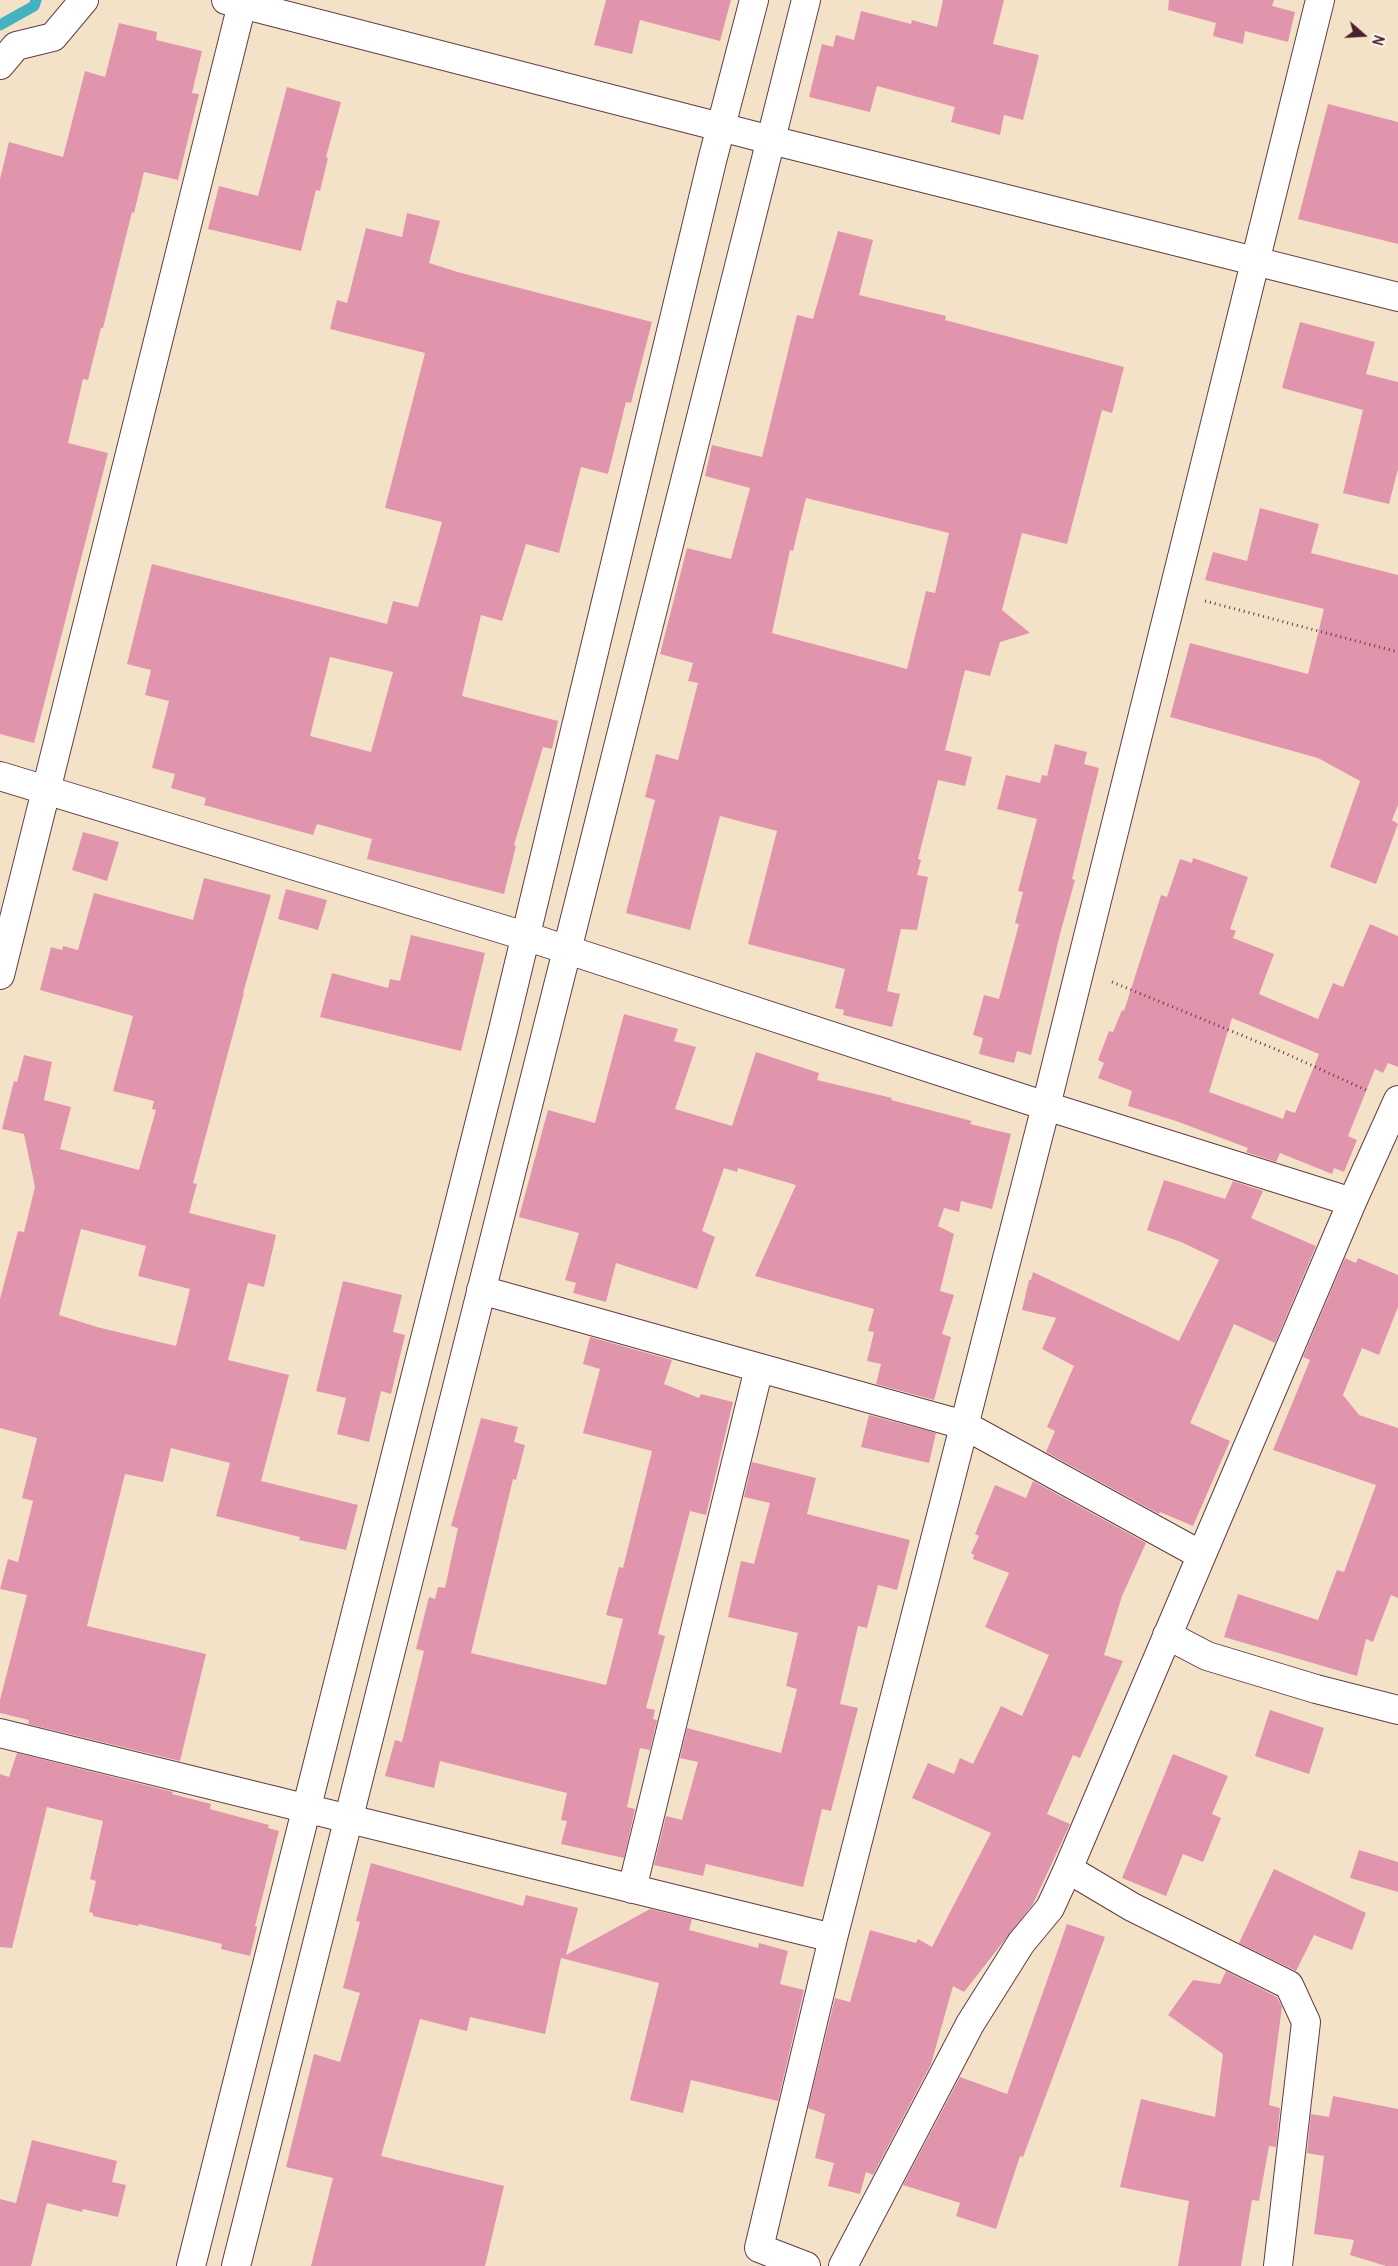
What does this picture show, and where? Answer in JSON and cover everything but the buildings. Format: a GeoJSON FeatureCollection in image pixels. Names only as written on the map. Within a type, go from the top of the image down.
{"type":"FeatureCollection","features":[{"type":"Feature","properties":{"kind":"street"},"geometry":{"type":"LineString","coordinates":[[0,65],[16,46],[53,37],[84,0]]}},
{"type":"Feature","properties":{"kind":"street"},"geometry":{"type":"LineString","coordinates":[[191,2266],[305,1808],[501,1039],[524,936],[720,127],[754,0]]}},
{"type":"Feature","properties":{"kind":"street"},"geometry":{"type":"LineString","coordinates":[[236,2266],[806,0]]}},
{"type":"Feature","properties":{"kind":"street"},"geometry":{"type":"LineString","coordinates":[[806,2266],[759,2248],[833,1938],[1046,1106],[1320,0]]}},
{"type":"Feature","properties":{"kind":"street"},"geometry":{"type":"LineString","coordinates":[[0,975],[237,1],[720,127],[1398,297]]}},
{"type":"Feature","properties":{"kind":"street"},"geometry":{"type":"LineString","coordinates":[[0,776],[46,792],[524,936],[1046,1106],[1352,1202]]}},
{"type":"Feature","properties":{"kind":"street"},"geometry":{"type":"LineString","coordinates":[[843,2266],[970,2024],[1021,1943],[1050,1908],[1397,1101]]}},
{"type":"Feature","properties":{"kind":"street"},"geometry":{"type":"LineString","coordinates":[[481,1290],[964,1425],[1201,1555]]}},
{"type":"Feature","properties":{"kind":"street"},"geometry":{"type":"LineString","coordinates":[[632,1889],[759,1368]]}},
{"type":"Feature","properties":{"kind":"street"},"geometry":{"type":"LineString","coordinates":[[1167,1635],[1207,1656],[1316,1689],[1398,1710]]}},
{"type":"Feature","properties":{"kind":"street"},"geometry":{"type":"LineString","coordinates":[[0,1733],[833,1938]]}},
{"type":"Feature","properties":{"kind":"street"},"geometry":{"type":"LineString","coordinates":[[1068,1869],[1132,1907],[1289,1985],[1306,2022],[1278,2266]]}},
{"type":"Feature","properties":{"kind":"path"},"geometry":{"type":"LineString","coordinates":[[1173,592],[1398,652]]}},
{"type":"Feature","properties":{"kind":"path"},"geometry":{"type":"LineString","coordinates":[[1080,968],[1280,1050],[1397,1101]]}},
{"type":"Feature","properties":{"kind":"waterway"},"geometry":{"type":"LineString","coordinates":[[0,25],[34,6],[36,0]]}}]}
